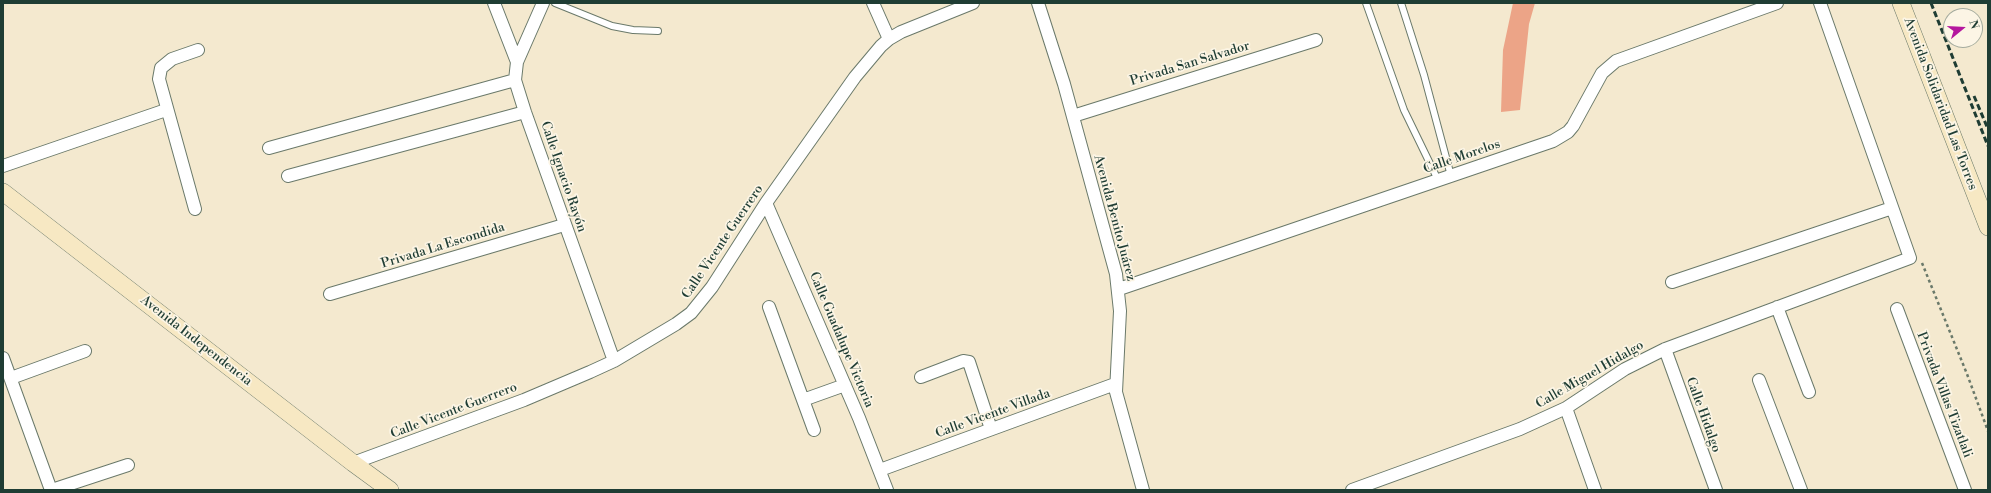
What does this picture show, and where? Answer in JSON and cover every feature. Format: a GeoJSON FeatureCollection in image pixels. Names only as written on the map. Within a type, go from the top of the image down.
{"type":"FeatureCollection","features":[{"type":"Feature","properties":{"kind":"street"},"geometry":{"type":"LineString","coordinates":[[494,3],[517,62]]}},
{"type":"Feature","properties":{"kind":"street","name":"Calle Ignacio Rayón"},"geometry":{"type":"LineString","coordinates":[[543,3],[517,62],[515,80],[524,112],[614,361]]}},
{"type":"Feature","properties":{"kind":"street"},"geometry":{"type":"LineString","coordinates":[[873,3],[889,39]]}},
{"type":"Feature","properties":{"kind":"street","name":"Calle Vicente Guerrero"},"geometry":{"type":"LineString","coordinates":[[353,463],[530,397],[614,361],[692,313],[712,287],[766,203],[855,77],[889,39],[926,21],[973,3]]}},
{"type":"Feature","properties":{"kind":"street","name":"Avenida Benito Juárez"},"geometry":{"type":"LineString","coordinates":[[1038,3],[1073,116],[1112,257],[1119,289],[1120,311],[1115,384],[1119,406],[1143,490]]}},
{"type":"Feature","properties":{"kind":"street","name":"Calle Morelos"},"geometry":{"type":"LineString","coordinates":[[1119,289],[1560,138],[1573,126],[1602,73],[1616,61],[1777,3]]}},
{"type":"Feature","properties":{"kind":"street"},"geometry":{"type":"LineString","coordinates":[[1820,3],[1910,258]]}},
{"type":"Feature","properties":{"kind":"street","name":"Avenida Solidaridad Las Torres"},"geometry":{"type":"LineString","coordinates":[[1901,3],[1988,227]]}},
{"type":"Feature","properties":{"kind":"street","name":"Privada San Salvador"},"geometry":{"type":"LineString","coordinates":[[1073,116],[1316,40]]}},
{"type":"Feature","properties":{"kind":"street"},"geometry":{"type":"LineString","coordinates":[[194,209],[166,110],[159,79],[161,68],[172,59],[198,50]]}},
{"type":"Feature","properties":{"kind":"street"},"geometry":{"type":"LineString","coordinates":[[269,148],[515,80]]}},
{"type":"Feature","properties":{"kind":"street"},"geometry":{"type":"LineString","coordinates":[[3,166],[166,110]]}},
{"type":"Feature","properties":{"kind":"street"},"geometry":{"type":"LineString","coordinates":[[288,176],[524,112]]}},
{"type":"Feature","properties":{"kind":"street","name":"Avenida Independencia"},"geometry":{"type":"LineString","coordinates":[[5,197],[390,490]]}},
{"type":"Feature","properties":{"kind":"street","name":"Calle Guadalupe Victoria"},"geometry":{"type":"LineString","coordinates":[[766,203],[845,385],[887,490]]}},
{"type":"Feature","properties":{"kind":"street"},"geometry":{"type":"LineString","coordinates":[[1672,282],[1892,208]]}},
{"type":"Feature","properties":{"kind":"street","name":"Privada La Escondida"},"geometry":{"type":"LineString","coordinates":[[330,294],[564,224]]}},
{"type":"Feature","properties":{"kind":"street","name":"Calle Miguel Hidalgo"},"geometry":{"type":"LineString","coordinates":[[1352,490],[1497,439],[1566,408],[1625,369],[1665,349],[1910,258]]}},
{"type":"Feature","properties":{"kind":"street"},"geometry":{"type":"LineString","coordinates":[[770,307],[814,430]]}},
{"type":"Feature","properties":{"kind":"street"},"geometry":{"type":"LineString","coordinates":[[1777,307],[1809,392]]}},
{"type":"Feature","properties":{"kind":"street","name":"Privada Villas Tizatlali"},"geometry":{"type":"LineString","coordinates":[[1897,309],[1965,490]]}},
{"type":"Feature","properties":{"kind":"street","name":"Calle Hidalgo"},"geometry":{"type":"LineString","coordinates":[[1665,349],[1716,490]]}},
{"type":"Feature","properties":{"kind":"street"},"geometry":{"type":"LineString","coordinates":[[10,378],[85,351]]}},
{"type":"Feature","properties":{"kind":"street"},"geometry":{"type":"LineString","coordinates":[[3,358],[52,490],[128,464]]}},
{"type":"Feature","properties":{"kind":"street"},"geometry":{"type":"LineString","coordinates":[[920,378],[964,361],[969,362],[992,429]]}},
{"type":"Feature","properties":{"kind":"street"},"geometry":{"type":"LineString","coordinates":[[1759,380],[1801,490]]}},
{"type":"Feature","properties":{"kind":"street","name":"Calle Vicente Villada"},"geometry":{"type":"LineString","coordinates":[[880,470],[1115,384]]}},
{"type":"Feature","properties":{"kind":"street"},"geometry":{"type":"LineString","coordinates":[[803,400],[845,385]]}},
{"type":"Feature","properties":{"kind":"street"},"geometry":{"type":"LineString","coordinates":[[1566,408],[1595,490]]}},
{"type":"Feature","properties":{"kind":"lane"},"geometry":{"type":"LineString","coordinates":[[554,3],[612,26],[633,30],[658,31]]}},
{"type":"Feature","properties":{"kind":"lane"},"geometry":{"type":"LineString","coordinates":[[1366,3],[1402,103],[1438,180]]}},
{"type":"Feature","properties":{"kind":"lane"},"geometry":{"type":"LineString","coordinates":[[1400,3],[1424,75],[1451,176]]}},
{"type":"Feature","properties":{"kind":"path"},"geometry":{"type":"LineString","coordinates":[[1910,258],[1917,256],[1920,258],[1967,374],[1988,431]]}},
{"type":"Feature","properties":{"kind":"building"},"geometry":{"type":"Polygon","coordinates":[[[1513,3],[1535,3],[1529,24],[1520,110],[1501,112],[1503,50],[1513,3]]]}},
{"type":"Feature","properties":{"kind":"railway"},"geometry":{"type":"LineString","coordinates":[[1931,3],[1988,146]]}},
{"type":"Feature","properties":{"kind":"railway"},"geometry":{"type":"LineString","coordinates":[[1974,96],[1988,129]]}}]}
